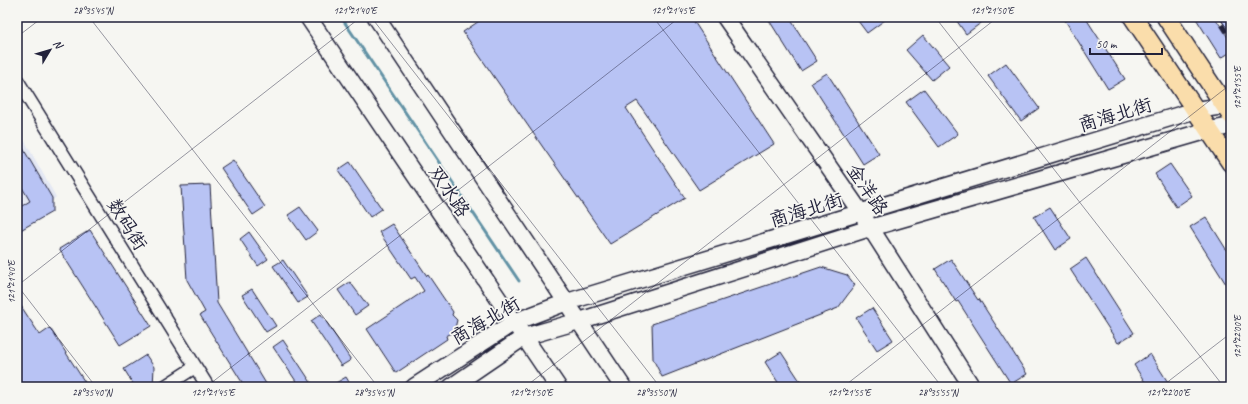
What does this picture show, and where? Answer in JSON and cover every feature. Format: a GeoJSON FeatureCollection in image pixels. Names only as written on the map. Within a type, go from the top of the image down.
{"type":"FeatureCollection","features":[{"type":"Feature","properties":{"kind":"main road","name":"双水路"},"geometry":{"type":"LineString","coordinates":[[308,17],[558,387]]}},
{"type":"Feature","properties":{"kind":"main road","name":"双水路"},"geometry":{"type":"LineString","coordinates":[[376,17],[623,387]]}},
{"type":"Feature","properties":{"kind":"main road","name":"金洋路"},"geometry":{"type":"LineString","coordinates":[[724,17],[861,213],[972,387]]}},
{"type":"Feature","properties":{"kind":"main road"},"geometry":{"type":"LineString","coordinates":[[1134,17],[1231,163]]}},
{"type":"Feature","properties":{"kind":"main road"},"geometry":{"type":"LineString","coordinates":[[1166,17],[1229,109]]}},
{"type":"Feature","properties":{"kind":"main road","name":"商海北街"},"geometry":{"type":"LineString","coordinates":[[414,387],[514,322],[567,302],[1196,110],[1229,109]]}},
{"type":"Feature","properties":{"kind":"main road","name":"商海北街"},"geometry":{"type":"LineString","coordinates":[[451,387],[524,337],[579,321],[870,228],[1209,130],[1231,126]]}},
{"type":"Feature","properties":{"kind":"street","name":"数码街"},"geometry":{"type":"LineString","coordinates":[[17,80],[208,387]]}},
{"type":"Feature","properties":{"kind":"street"},"geometry":{"type":"LineString","coordinates":[[164,387],[195,367]]}},
{"type":"Feature","properties":{"kind":"shaded area"},"geometry":{"type":"Polygon","coordinates":[[[17,127],[56,197],[17,236],[17,127]]]}},
{"type":"Feature","properties":{"kind":"building"},"geometry":{"type":"Polygon","coordinates":[[[485,17],[691,17],[774,144],[699,190],[637,101],[626,108],[685,198],[610,244],[463,32],[485,17]]]}},
{"type":"Feature","properties":{"kind":"building"},"geometry":{"type":"Polygon","coordinates":[[[767,17],[789,17],[817,61],[801,71],[767,17]]]}},
{"type":"Feature","properties":{"kind":"building"},"geometry":{"type":"Polygon","coordinates":[[[855,17],[889,17],[867,33],[855,17]]]}},
{"type":"Feature","properties":{"kind":"building"},"geometry":{"type":"Polygon","coordinates":[[[954,17],[989,17],[966,34],[954,17]]]}},
{"type":"Feature","properties":{"kind":"building"},"geometry":{"type":"Polygon","coordinates":[[[1063,17],[1085,17],[1125,79],[1108,89],[1063,17]]]}},
{"type":"Feature","properties":{"kind":"building"},"geometry":{"type":"Polygon","coordinates":[[[1195,17],[1231,17],[1231,52],[1221,58],[1195,17]]]}},
{"type":"Feature","properties":{"kind":"building"},"geometry":{"type":"Polygon","coordinates":[[[923,35],[949,66],[932,80],[906,50],[923,35]]]}},
{"type":"Feature","properties":{"kind":"building"},"geometry":{"type":"Polygon","coordinates":[[[1006,63],[1039,108],[1021,121],[988,76],[1006,63]]]}},
{"type":"Feature","properties":{"kind":"building"},"geometry":{"type":"Polygon","coordinates":[[[827,73],[879,154],[863,164],[811,83],[827,73]]]}},
{"type":"Feature","properties":{"kind":"building"},"geometry":{"type":"Polygon","coordinates":[[[924,89],[958,134],[939,147],[906,102],[924,89]]]}},
{"type":"Feature","properties":{"kind":"building"},"geometry":{"type":"Polygon","coordinates":[[[17,138],[52,198],[52,212],[17,232],[17,209],[30,201],[17,179],[17,138]]]}},
{"type":"Feature","properties":{"kind":"building"},"geometry":{"type":"Polygon","coordinates":[[[233,160],[265,207],[253,215],[221,168],[233,160]]]}},
{"type":"Feature","properties":{"kind":"building"},"geometry":{"type":"Polygon","coordinates":[[[350,162],[382,209],[370,217],[338,170],[350,162]]]}},
{"type":"Feature","properties":{"kind":"building"},"geometry":{"type":"Polygon","coordinates":[[[1170,164],[1192,196],[1176,207],[1155,174],[1170,164]]]}},
{"type":"Feature","properties":{"kind":"building"},"geometry":{"type":"Polygon","coordinates":[[[210,185],[217,303],[268,387],[245,387],[200,315],[205,312],[187,280],[181,186],[210,185]]]}},
{"type":"Feature","properties":{"kind":"building"},"geometry":{"type":"Polygon","coordinates":[[[300,207],[318,231],[306,240],[288,215],[300,207]]]}},
{"type":"Feature","properties":{"kind":"building"},"geometry":{"type":"Polygon","coordinates":[[[1050,207],[1071,239],[1055,250],[1034,217],[1050,207]]]}},
{"type":"Feature","properties":{"kind":"building"},"geometry":{"type":"Polygon","coordinates":[[[1206,217],[1231,257],[1231,292],[1190,227],[1206,217]]]}},
{"type":"Feature","properties":{"kind":"building"},"geometry":{"type":"Polygon","coordinates":[[[392,224],[453,312],[452,315],[457,320],[454,332],[446,336],[447,339],[396,373],[367,329],[424,291],[415,277],[411,279],[379,232],[392,224]]]}},
{"type":"Feature","properties":{"kind":"building"},"geometry":{"type":"Polygon","coordinates":[[[90,230],[151,326],[120,345],[59,249],[90,230]]]}},
{"type":"Feature","properties":{"kind":"building"},"geometry":{"type":"Polygon","coordinates":[[[249,232],[268,259],[258,266],[240,239],[249,232]]]}},
{"type":"Feature","properties":{"kind":"building"},"geometry":{"type":"Polygon","coordinates":[[[1086,258],[1134,333],[1118,343],[1070,269],[1086,258]]]}},
{"type":"Feature","properties":{"kind":"building"},"geometry":{"type":"Polygon","coordinates":[[[951,259],[978,300],[979,299],[1027,374],[1011,384],[958,301],[956,302],[935,269],[951,259]]]}},
{"type":"Feature","properties":{"kind":"building"},"geometry":{"type":"Polygon","coordinates":[[[283,260],[308,297],[298,303],[273,266],[283,260]]]}},
{"type":"Feature","properties":{"kind":"building"},"geometry":{"type":"Polygon","coordinates":[[[821,267],[847,275],[855,285],[838,308],[662,377],[653,359],[652,324],[821,267]]]}},
{"type":"Feature","properties":{"kind":"building"},"geometry":{"type":"Polygon","coordinates":[[[350,282],[368,306],[355,315],[338,290],[350,282]]]}},
{"type":"Feature","properties":{"kind":"building"},"geometry":{"type":"Polygon","coordinates":[[[252,289],[276,326],[266,332],[242,295],[252,289]]]}},
{"type":"Feature","properties":{"kind":"building"},"geometry":{"type":"Polygon","coordinates":[[[17,300],[40,335],[50,328],[88,387],[17,387],[17,300]]]}},
{"type":"Feature","properties":{"kind":"building"},"geometry":{"type":"Polygon","coordinates":[[[872,308],[893,340],[877,350],[856,318],[872,308]]]}},
{"type":"Feature","properties":{"kind":"building"},"geometry":{"type":"Polygon","coordinates":[[[321,314],[351,360],[341,366],[311,321],[321,314]]]}},
{"type":"Feature","properties":{"kind":"building"},"geometry":{"type":"Polygon","coordinates":[[[283,340],[314,387],[300,387],[273,347],[283,340]]]}},
{"type":"Feature","properties":{"kind":"building"},"geometry":{"type":"Polygon","coordinates":[[[781,352],[802,384],[798,387],[781,387],[765,362],[781,352]]]}},
{"type":"Feature","properties":{"kind":"building"},"geometry":{"type":"Polygon","coordinates":[[[1150,354],[1171,387],[1148,387],[1134,365],[1150,354]]]}},
{"type":"Feature","properties":{"kind":"building"},"geometry":{"type":"Polygon","coordinates":[[[146,355],[154,367],[153,387],[135,387],[124,369],[146,355]]]}},
{"type":"Feature","properties":{"kind":"building"},"geometry":{"type":"Polygon","coordinates":[[[346,377],[352,387],[329,387],[346,377]]]}},
{"type":"Feature","properties":{"kind":"waterway"},"geometry":{"type":"LineString","coordinates":[[341,17],[519,281]]}},
{"type":"Feature","properties":{"kind":"railway"},"geometry":{"type":"LineString","coordinates":[[1217,17],[1231,39]]}}]}
